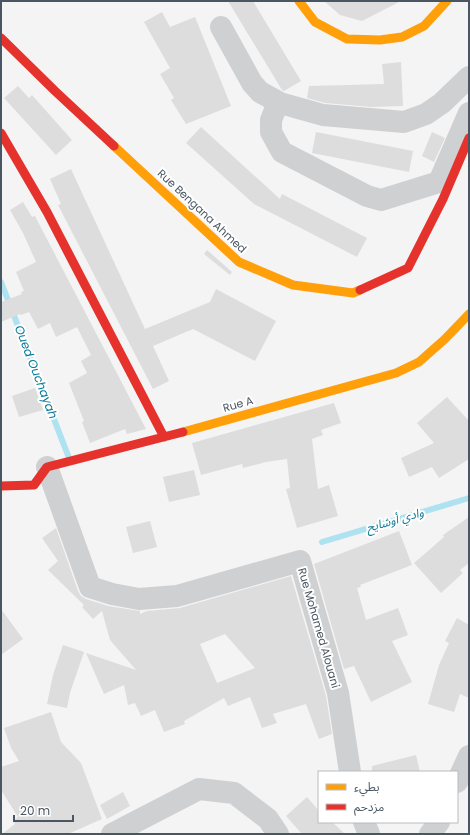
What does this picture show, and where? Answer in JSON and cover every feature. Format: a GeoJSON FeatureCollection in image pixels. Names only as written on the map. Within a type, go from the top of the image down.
{"type":"FeatureCollection","features":[{"type":"Feature","properties":{"kind":"street"},"geometry":{"type":"LineString","coordinates":[[299,1],[315,22],[347,40],[380,40],[402,37],[424,26],[447,1]]}},
{"type":"Feature","properties":{"kind":"street"},"geometry":{"type":"LineString","coordinates":[[222,27],[252,83],[260,92],[280,103],[323,115],[404,122],[426,114],[442,103],[469,77]]}},
{"type":"Feature","properties":{"kind":"street","name":"Rue Bengana Ahmed"},"geometry":{"type":"LineString","coordinates":[[1,38],[60,96],[239,262],[293,285],[353,293],[408,268],[443,199],[469,138]]}},
{"type":"Feature","properties":{"kind":"street"},"geometry":{"type":"LineString","coordinates":[[280,103],[271,120],[271,132],[282,152],[367,196],[381,200],[439,182],[469,113]]}},
{"type":"Feature","properties":{"kind":"street"},"geometry":{"type":"LineString","coordinates":[[1,133],[47,212],[164,437]]}},
{"type":"Feature","properties":{"kind":"street","name":"Rue A"},"geometry":{"type":"LineString","coordinates":[[47,467],[164,437],[396,372],[419,362],[445,339],[469,314]]}},
{"type":"Feature","properties":{"kind":"street"},"geometry":{"type":"LineString","coordinates":[[1,486],[34,485],[47,467]]}},
{"type":"Feature","properties":{"kind":"street","name":"Rue Mohamed Alouani"},"geometry":{"type":"LineString","coordinates":[[47,467],[90,587],[112,594],[139,599],[177,596],[300,561],[338,692],[350,771]]}},
{"type":"Feature","properties":{"kind":"street"},"geometry":{"type":"LineString","coordinates":[[458,780],[469,756]]}},
{"type":"Feature","properties":{"kind":"street"},"geometry":{"type":"LineString","coordinates":[[112,834],[199,789],[234,793],[268,819],[278,834]]}},
{"type":"Feature","properties":{"kind":"street"},"geometry":{"type":"LineString","coordinates":[[364,823],[369,834]]}},
{"type":"Feature","properties":{"kind":"street"},"geometry":{"type":"LineString","coordinates":[[430,834],[438,823]]}},
{"type":"Feature","properties":{"kind":"building"},"geometry":{"type":"Polygon","coordinates":[[[228,1],[253,1],[301,81],[284,91],[282,90],[228,1]]]}},
{"type":"Feature","properties":{"kind":"building"},"geometry":{"type":"Polygon","coordinates":[[[324,1],[401,1],[362,21],[340,15],[324,1]]]}},
{"type":"Feature","properties":{"kind":"building"},"geometry":{"type":"Polygon","coordinates":[[[162,12],[170,27],[195,17],[231,106],[186,124],[171,100],[174,98],[160,74],[170,68],[144,22],[162,12]]]}},
{"type":"Feature","properties":{"kind":"building"},"geometry":{"type":"Polygon","coordinates":[[[401,62],[403,106],[371,107],[325,103],[307,98],[309,86],[384,84],[382,64],[401,62]]]}},
{"type":"Feature","properties":{"kind":"building"},"geometry":{"type":"Polygon","coordinates":[[[18,86],[29,98],[32,95],[72,140],[56,155],[4,98],[18,86]]]}},
{"type":"Feature","properties":{"kind":"building"},"geometry":{"type":"Polygon","coordinates":[[[201,127],[280,199],[282,194],[367,238],[357,257],[254,204],[186,143],[201,127]]]}},
{"type":"Feature","properties":{"kind":"building"},"geometry":{"type":"Polygon","coordinates":[[[316,132],[413,151],[409,172],[312,153],[316,132]]]}},
{"type":"Feature","properties":{"kind":"building"},"geometry":{"type":"Polygon","coordinates":[[[432,132],[445,138],[434,162],[422,156],[432,132]]]}},
{"type":"Feature","properties":{"kind":"building"},"geometry":{"type":"Polygon","coordinates":[[[71,169],[145,329],[210,302],[216,289],[276,321],[255,361],[193,329],[153,346],[169,381],[153,389],[58,205],[61,204],[50,179],[71,169]]]}},
{"type":"Feature","properties":{"kind":"building"},"geometry":{"type":"Polygon","coordinates":[[[23,202],[32,217],[35,216],[146,429],[127,434],[125,429],[90,443],[82,422],[84,421],[69,383],[87,373],[81,361],[91,355],[77,327],[56,337],[50,323],[38,329],[29,312],[1,322],[1,302],[22,294],[21,292],[24,291],[16,272],[36,262],[23,233],[10,210],[23,202]]]}},
{"type":"Feature","properties":{"kind":"building"},"geometry":{"type":"Polygon","coordinates":[[[207,250],[232,272],[230,275],[204,254],[207,250]]]}},
{"type":"Feature","properties":{"kind":"building"},"geometry":{"type":"Polygon","coordinates":[[[35,388],[43,410],[19,417],[12,396],[35,388]]]}},
{"type":"Feature","properties":{"kind":"building"},"geometry":{"type":"Polygon","coordinates":[[[447,397],[469,421],[469,459],[439,478],[432,467],[409,477],[401,458],[434,443],[417,423],[447,397]]]}},
{"type":"Feature","properties":{"kind":"building"},"geometry":{"type":"Polygon","coordinates":[[[334,403],[341,423],[321,430],[323,435],[312,439],[318,489],[329,485],[338,516],[297,528],[286,489],[290,488],[287,459],[266,462],[243,468],[242,464],[201,475],[192,443],[334,403]]]}},
{"type":"Feature","properties":{"kind":"building"},"geometry":{"type":"Polygon","coordinates":[[[194,470],[200,495],[169,502],[163,477],[194,470]]]}},
{"type":"Feature","properties":{"kind":"building"},"geometry":{"type":"Polygon","coordinates":[[[469,517],[469,563],[460,570],[463,573],[441,593],[414,563],[444,537],[443,535],[469,517]]]}},
{"type":"Feature","properties":{"kind":"building"},"geometry":{"type":"Polygon","coordinates":[[[150,521],[157,547],[133,553],[126,527],[150,521]]]}},
{"type":"Feature","properties":{"kind":"building"},"geometry":{"type":"Polygon","coordinates":[[[56,528],[81,596],[108,606],[140,611],[140,614],[147,611],[180,608],[291,576],[326,696],[332,734],[319,739],[306,704],[273,714],[277,723],[262,728],[250,697],[228,706],[224,698],[184,721],[185,724],[164,732],[155,710],[141,716],[135,703],[128,705],[124,685],[104,694],[86,653],[136,670],[110,640],[102,611],[93,619],[82,607],[84,605],[48,570],[58,561],[42,538],[56,528]],[[225,634],[200,644],[217,683],[255,668],[225,634]]]}},
{"type":"Feature","properties":{"kind":"building"},"geometry":{"type":"Polygon","coordinates":[[[399,531],[412,565],[360,585],[361,587],[357,588],[366,620],[398,608],[408,635],[392,641],[412,682],[371,702],[354,666],[344,669],[314,564],[399,531]]]}},
{"type":"Feature","properties":{"kind":"building"},"geometry":{"type":"Polygon","coordinates":[[[1,609],[23,639],[1,655],[1,609]]]}},
{"type":"Feature","properties":{"kind":"building"},"geometry":{"type":"Polygon","coordinates":[[[457,618],[469,625],[469,698],[460,694],[454,712],[428,704],[439,665],[449,643],[445,641],[457,618]]]}},
{"type":"Feature","properties":{"kind":"building"},"geometry":{"type":"Polygon","coordinates":[[[63,645],[84,652],[70,693],[67,708],[47,704],[53,675],[63,645]]]}},
{"type":"Feature","properties":{"kind":"building"},"geometry":{"type":"Polygon","coordinates":[[[51,712],[61,742],[81,763],[102,819],[68,834],[2,834],[15,824],[13,821],[18,817],[1,790],[1,767],[19,761],[11,748],[4,728],[51,712]]]}},
{"type":"Feature","properties":{"kind":"building"},"geometry":{"type":"Polygon","coordinates":[[[416,755],[420,771],[372,771],[372,766],[416,755]]]}},
{"type":"Feature","properties":{"kind":"building"},"geometry":{"type":"Polygon","coordinates":[[[123,792],[130,806],[107,819],[100,805],[123,792]]]}},
{"type":"Feature","properties":{"kind":"building"},"geometry":{"type":"Polygon","coordinates":[[[307,797],[318,810],[318,823],[333,823],[345,834],[302,834],[286,816],[307,797]]]}},
{"type":"Feature","properties":{"kind":"waterway","name":"Oued Ouchayah"},"geometry":{"type":"LineString","coordinates":[[1,282],[69,458]]}},
{"type":"Feature","properties":{"kind":"waterway","name":"وادي أوشايح"},"geometry":{"type":"LineString","coordinates":[[322,542],[469,498]]}},
{"type":"Feature","properties":{"kind":"traffic: slow"},"geometry":{"type":"LineString","coordinates":[[299,1],[315,22],[347,39],[380,40],[402,37],[424,26],[447,1]]}},
{"type":"Feature","properties":{"kind":"traffic: slow"},"geometry":{"type":"LineString","coordinates":[[114,146],[239,262],[293,285],[353,293],[360,290]]}},
{"type":"Feature","properties":{"kind":"traffic: slow"},"geometry":{"type":"LineString","coordinates":[[183,432],[396,373],[419,362],[445,339],[469,314]]}},
{"type":"Feature","properties":{"kind":"traffic: jam"},"geometry":{"type":"LineString","coordinates":[[1,38],[114,146]]}},
{"type":"Feature","properties":{"kind":"traffic: jam"},"geometry":{"type":"LineString","coordinates":[[1,133],[47,212],[164,437]]}},
{"type":"Feature","properties":{"kind":"traffic: jam"},"geometry":{"type":"LineString","coordinates":[[360,290],[408,268],[443,199],[469,138]]}},
{"type":"Feature","properties":{"kind":"traffic: jam"},"geometry":{"type":"LineString","coordinates":[[1,486],[34,485],[47,467],[183,432]]}}]}
